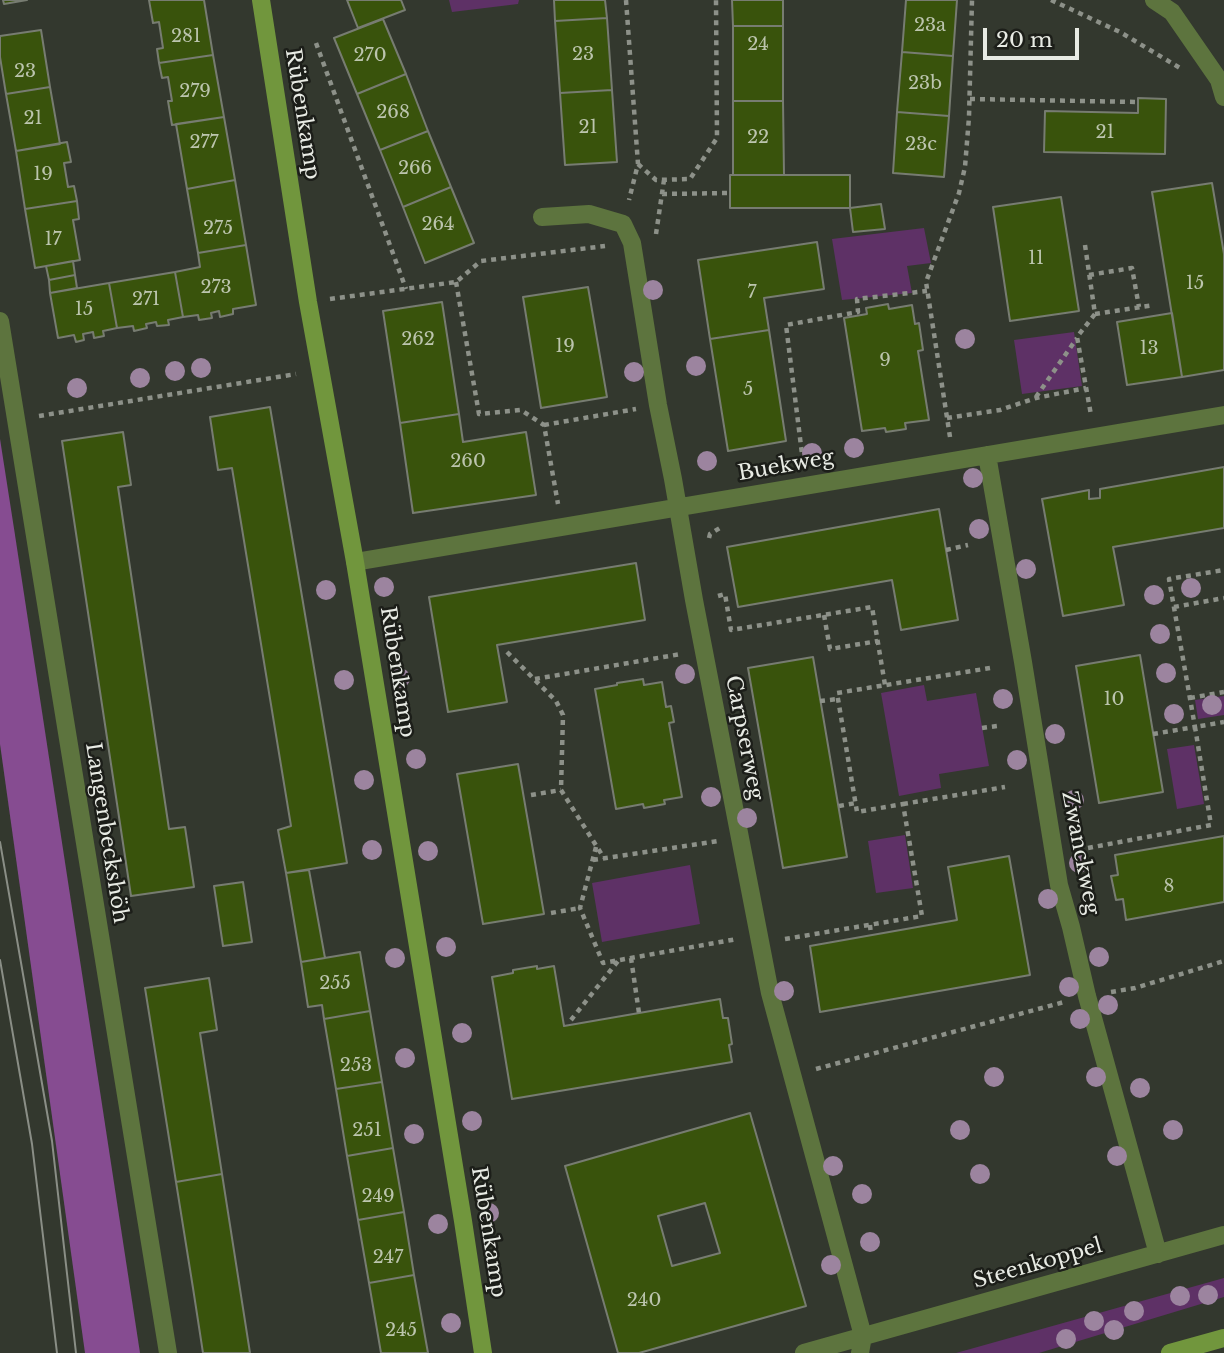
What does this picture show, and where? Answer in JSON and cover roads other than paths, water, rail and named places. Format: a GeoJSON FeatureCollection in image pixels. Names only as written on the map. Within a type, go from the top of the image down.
{"type":"FeatureCollection","features":[{"type":"Feature","properties":{"kind":"street","name":"Rübenkamp"},"geometry":{"type":"LineString","coordinates":[[261,0],[308,302],[355,562],[483,1353]]}},
{"type":"Feature","properties":{"kind":"street"},"geometry":{"type":"LineString","coordinates":[[1154,0],[1172,12],[1219,80],[1224,97]]}},
{"type":"Feature","properties":{"kind":"street","name":"Carpserweg"},"geometry":{"type":"LineString","coordinates":[[542,217],[589,214],[622,225],[632,243],[658,404],[770,993],[862,1345]]}},
{"type":"Feature","properties":{"kind":"street","name":"Langenbeckshöh"},"geometry":{"type":"LineString","coordinates":[[0,321],[168,1353]]}},
{"type":"Feature","properties":{"kind":"street","name":"Buekweg"},"geometry":{"type":"LineString","coordinates":[[355,562],[1224,415]]}},
{"type":"Feature","properties":{"kind":"street","name":"Zwanckweg"},"geometry":{"type":"LineString","coordinates":[[987,455],[1024,662],[1059,885],[1158,1254]]}},
{"type":"Feature","properties":{"kind":"street","name":"Steenkoppel"},"geometry":{"type":"LineString","coordinates":[[804,1353],[862,1345],[1224,1235]]}},
{"type":"Feature","properties":{"kind":"street"},"geometry":{"type":"LineString","coordinates":[[1170,1353],[1224,1338]]}},
{"type":"Feature","properties":{"kind":"tram line"},"geometry":{"type":"LineString","coordinates":[[0,842],[52,1141],[76,1353]]}},
{"type":"Feature","properties":{"kind":"tram line"},"geometry":{"type":"LineString","coordinates":[[0,960],[32,1144],[57,1353]]}}]}
